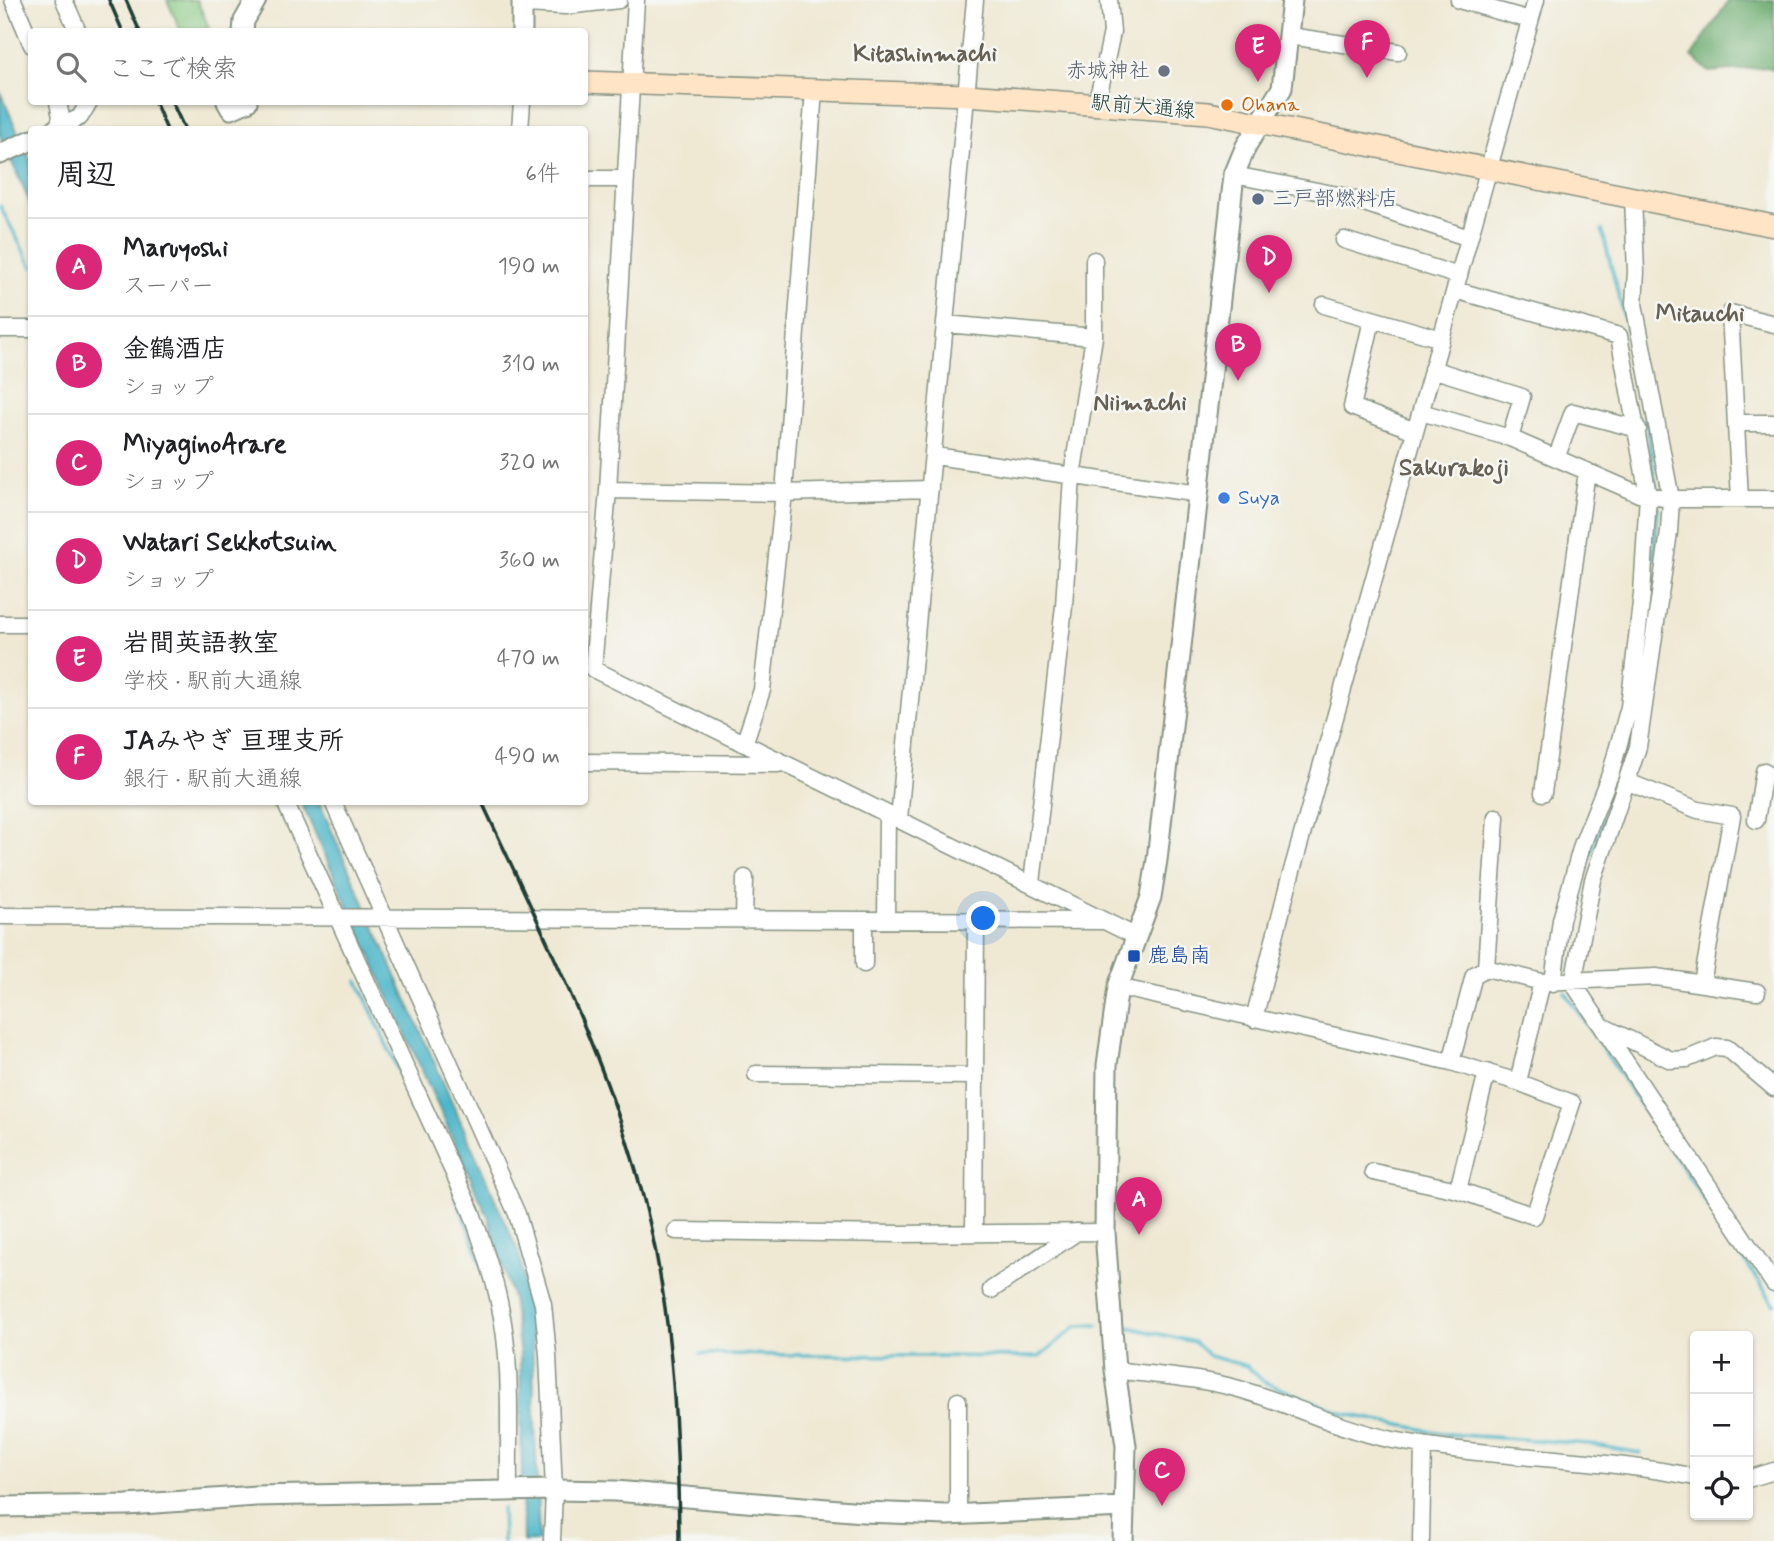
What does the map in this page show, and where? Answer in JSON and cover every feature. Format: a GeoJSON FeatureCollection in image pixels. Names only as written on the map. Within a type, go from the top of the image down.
{"type":"FeatureCollection","features":[{"type":"Feature","properties":{"kind":"main road","name":"駅前大通線"},"geometry":{"type":"LineString","coordinates":[[588,82],[967,95],[1208,113],[1263,121],[1774,226]]}},
{"type":"Feature","properties":{"kind":"street"},"geometry":{"type":"LineString","coordinates":[[13,0],[28,36]]}},
{"type":"Feature","properties":{"kind":"street"},"geometry":{"type":"LineString","coordinates":[[64,0],[76,28]]}},
{"type":"Feature","properties":{"kind":"street"},"geometry":{"type":"LineString","coordinates":[[243,28],[244,21],[256,0]]}},
{"type":"Feature","properties":{"kind":"street"},"geometry":{"type":"LineString","coordinates":[[522,28],[522,2],[566,6],[618,0]]}},
{"type":"Feature","properties":{"kind":"street"},"geometry":{"type":"LineString","coordinates":[[636,0],[608,490],[592,626],[593,669],[1135,936]]}},
{"type":"Feature","properties":{"kind":"street"},"geometry":{"type":"LineString","coordinates":[[886,920],[893,817],[934,456],[975,0]]}},
{"type":"Feature","properties":{"kind":"street"},"geometry":{"type":"LineString","coordinates":[[1097,103],[1112,32],[1109,0]]}},
{"type":"Feature","properties":{"kind":"street"},"geometry":{"type":"LineString","coordinates":[[1123,1541],[1126,1446],[1115,1370],[1105,1232],[1107,1065],[1118,987],[1151,897],[1157,860],[1234,174],[1246,146],[1282,88],[1292,0]]}},
{"type":"Feature","properties":{"kind":"street"},"geometry":{"type":"LineString","coordinates":[[1459,0],[1530,20]]}},
{"type":"Feature","properties":{"kind":"street"},"geometry":{"type":"LineString","coordinates":[[1254,1019],[1288,885],[1487,167],[1536,0]]}},
{"type":"Feature","properties":{"kind":"street"},"geometry":{"type":"LineString","coordinates":[[1289,36],[1398,52]]}},
{"type":"Feature","properties":{"kind":"street"},"geometry":{"type":"LineString","coordinates":[[744,744],[762,690],[784,493],[814,90]]}},
{"type":"Feature","properties":{"kind":"street"},"geometry":{"type":"LineString","coordinates":[[57,126],[61,117],[59,105]]}},
{"type":"Feature","properties":{"kind":"street"},"geometry":{"type":"LineString","coordinates":[[62,126],[80,117],[87,105]]}},
{"type":"Feature","properties":{"kind":"street"},"geometry":{"type":"LineString","coordinates":[[520,126],[522,105]]}},
{"type":"Feature","properties":{"kind":"street"},"geometry":{"type":"LineString","coordinates":[[0,154],[28,142]]}},
{"type":"Feature","properties":{"kind":"street"},"geometry":{"type":"LineString","coordinates":[[1234,174],[1343,196],[1469,238]]}},
{"type":"Feature","properties":{"kind":"street"},"geometry":{"type":"LineString","coordinates":[[588,179],[626,179]]}},
{"type":"Feature","properties":{"kind":"street"},"geometry":{"type":"LineString","coordinates":[[1633,197],[1634,304],[1671,499],[1650,680],[1638,747],[1593,880],[1573,983],[1774,1284]]}},
{"type":"Feature","properties":{"kind":"street"},"geometry":{"type":"LineString","coordinates":[[1344,240],[1457,283],[1619,336],[1648,495],[1642,594],[1629,707],[1611,772],[1582,845],[1561,920],[1548,982],[1518,1082]]}},
{"type":"Feature","properties":{"kind":"street"},"geometry":{"type":"LineString","coordinates":[[1032,883],[1064,606],[1072,476],[1094,337],[1094,260]]}},
{"type":"Feature","properties":{"kind":"street"},"geometry":{"type":"LineString","coordinates":[[1324,305],[1441,339]]}},
{"type":"Feature","properties":{"kind":"street"},"geometry":{"type":"LineString","coordinates":[[1740,499],[1730,313],[1774,324]]}},
{"type":"Feature","properties":{"kind":"street"},"geometry":{"type":"LineString","coordinates":[[1372,320],[1352,407],[1415,432]]}},
{"type":"Feature","properties":{"kind":"street"},"geometry":{"type":"LineString","coordinates":[[944,324],[1094,337]]}},
{"type":"Feature","properties":{"kind":"street"},"geometry":{"type":"LineString","coordinates":[[0,329],[28,329]]}},
{"type":"Feature","properties":{"kind":"street"},"geometry":{"type":"LineString","coordinates":[[1432,369],[1522,397],[1510,438]]}},
{"type":"Feature","properties":{"kind":"street"},"geometry":{"type":"LineString","coordinates":[[1421,412],[1510,438],[1648,495],[1671,499],[1774,499]]}},
{"type":"Feature","properties":{"kind":"street"},"geometry":{"type":"LineString","coordinates":[[1557,456],[1573,412],[1637,429]]}},
{"type":"Feature","properties":{"kind":"street"},"geometry":{"type":"LineString","coordinates":[[1736,423],[1774,423]]}},
{"type":"Feature","properties":{"kind":"street"},"geometry":{"type":"LineString","coordinates":[[934,456],[1199,494]]}},
{"type":"Feature","properties":{"kind":"street"},"geometry":{"type":"LineString","coordinates":[[1543,793],[1587,471]]}},
{"type":"Feature","properties":{"kind":"street"},"geometry":{"type":"LineString","coordinates":[[608,490],[784,493],[930,489]]}},
{"type":"Feature","properties":{"kind":"street"},"geometry":{"type":"LineString","coordinates":[[0,624],[28,624]]}},
{"type":"Feature","properties":{"kind":"street"},"geometry":{"type":"LineString","coordinates":[[588,762],[785,764]]}},
{"type":"Feature","properties":{"kind":"street"},"geometry":{"type":"LineString","coordinates":[[1756,820],[1764,771]]}},
{"type":"Feature","properties":{"kind":"street"},"geometry":{"type":"LineString","coordinates":[[1628,782],[1698,810],[1774,822]]}},
{"type":"Feature","properties":{"kind":"street"},"geometry":{"type":"LineString","coordinates":[[286,805],[342,918],[472,1213],[483,1244],[499,1301],[505,1335],[511,1491]]}},
{"type":"Feature","properties":{"kind":"street"},"geometry":{"type":"LineString","coordinates":[[334,805],[382,919],[517,1214],[543,1304],[548,1354],[552,1541]]}},
{"type":"Feature","properties":{"kind":"street"},"geometry":{"type":"LineString","coordinates":[[1702,983],[1732,816]]}},
{"type":"Feature","properties":{"kind":"street"},"geometry":{"type":"LineString","coordinates":[[1486,968],[1496,817]]}},
{"type":"Feature","properties":{"kind":"street"},"geometry":{"type":"LineString","coordinates":[[744,920],[745,878]]}},
{"type":"Feature","properties":{"kind":"street"},"geometry":{"type":"LineString","coordinates":[[0,916],[1104,920]]}},
{"type":"Feature","properties":{"kind":"street"},"geometry":{"type":"LineString","coordinates":[[864,920],[864,964]]}},
{"type":"Feature","properties":{"kind":"street"},"geometry":{"type":"LineString","coordinates":[[974,1232],[976,921]]}},
{"type":"Feature","properties":{"kind":"street"},"geometry":{"type":"LineString","coordinates":[[1451,1062],[1475,975],[1486,968],[1548,982],[1573,983],[1656,977],[1757,992]]}},
{"type":"Feature","properties":{"kind":"street"},"geometry":{"type":"LineString","coordinates":[[1118,987],[1451,1062],[1518,1082],[1572,1103],[1534,1216],[1458,1190],[1373,1172]]}},
{"type":"Feature","properties":{"kind":"street"},"geometry":{"type":"LineString","coordinates":[[1602,1026],[1671,1060],[1687,1059],[1716,1047],[1727,1048],[1774,1088]]}},
{"type":"Feature","properties":{"kind":"street"},"geometry":{"type":"LineString","coordinates":[[1458,1190],[1487,1072]]}},
{"type":"Feature","properties":{"kind":"street"},"geometry":{"type":"LineString","coordinates":[[757,1074],[975,1076]]}},
{"type":"Feature","properties":{"kind":"street"},"geometry":{"type":"LineString","coordinates":[[676,1231],[1105,1232]]}},
{"type":"Feature","properties":{"kind":"street"},"geometry":{"type":"LineString","coordinates":[[991,1290],[1077,1232]]}},
{"type":"Feature","properties":{"kind":"street"},"geometry":{"type":"LineString","coordinates":[[1115,1370],[1213,1382],[1251,1392],[1359,1431],[1423,1445],[1648,1467],[1690,1476]]}},
{"type":"Feature","properties":{"kind":"street"},"geometry":{"type":"LineString","coordinates":[[958,1401],[958,1514]]}},
{"type":"Feature","properties":{"kind":"street"},"geometry":{"type":"LineString","coordinates":[[1421,1541],[1423,1445]]}},
{"type":"Feature","properties":{"kind":"street"},"geometry":{"type":"LineString","coordinates":[[1753,1477],[1774,1471]]}},
{"type":"Feature","properties":{"kind":"street"},"geometry":{"type":"LineString","coordinates":[[0,1507],[116,1506],[256,1496],[550,1490],[615,1491],[863,1512],[958,1514],[1125,1507]]}},
{"type":"Feature","properties":{"kind":"green space"},"geometry":{"type":"Polygon","coordinates":[[[167,0],[197,0],[209,28],[180,28],[167,0]]]}},
{"type":"Feature","properties":{"kind":"green space"},"geometry":{"type":"Polygon","coordinates":[[[1729,0],[1774,0],[1774,70],[1768,67],[1709,72],[1692,56],[1729,0]]]}},
{"type":"Feature","properties":{"kind":"water"},"geometry":{"type":"Polygon","coordinates":[[[0,92],[28,155],[28,198],[0,135],[0,92]]]}},
{"type":"Feature","properties":{"kind":"water"},"geometry":{"type":"Polygon","coordinates":[[[302,805],[320,805],[519,1253],[532,1331],[539,1541],[523,1541],[520,1354],[512,1298],[489,1219],[302,805]]]}},
{"type":"Feature","properties":{"kind":"waterway"},"geometry":{"type":"LineString","coordinates":[[0,206],[28,259]]}},
{"type":"Feature","properties":{"kind":"waterway"},"geometry":{"type":"LineString","coordinates":[[1602,230],[1640,380],[1656,487]]}},
{"type":"Feature","properties":{"kind":"waterway"},"geometry":{"type":"LineString","coordinates":[[1646,635],[1658,507]]}},
{"type":"Feature","properties":{"kind":"waterway"},"geometry":{"type":"LineString","coordinates":[[1621,765],[1634,719]]}},
{"type":"Feature","properties":{"kind":"waterway"},"geometry":{"type":"LineString","coordinates":[[1563,972],[1577,895],[1614,786]]}},
{"type":"Feature","properties":{"kind":"waterway"},"geometry":{"type":"LineString","coordinates":[[358,981],[428,1136]]}},
{"type":"Feature","properties":{"kind":"waterway"},"geometry":{"type":"LineString","coordinates":[[1565,992],[1774,1304]]}},
{"type":"Feature","properties":{"kind":"waterway"},"geometry":{"type":"LineString","coordinates":[[455,1194],[480,1260],[494,1323],[499,1369],[501,1483]]}},
{"type":"Feature","properties":{"kind":"waterway"},"geometry":{"type":"LineString","coordinates":[[700,1354],[1039,1357],[1077,1326],[1098,1325]]}},
{"type":"Feature","properties":{"kind":"waterway"},"geometry":{"type":"LineString","coordinates":[[1119,1325],[1194,1342],[1209,1356],[1247,1366],[1264,1382],[1345,1414],[1447,1434],[1589,1444],[1640,1453]]}},
{"type":"Feature","properties":{"kind":"waterway"},"geometry":{"type":"LineString","coordinates":[[502,1508],[503,1541]]}},
{"type":"Feature","properties":{"kind":"railway"},"geometry":{"type":"LineString","coordinates":[[109,0],[121,28]]}},
{"type":"Feature","properties":{"kind":"railway"},"geometry":{"type":"LineString","coordinates":[[126,0],[138,28]]}},
{"type":"Feature","properties":{"kind":"railway"},"geometry":{"type":"LineString","coordinates":[[156,105],[165,126]]}},
{"type":"Feature","properties":{"kind":"railway"},"geometry":{"type":"LineString","coordinates":[[173,105],[183,126]]}},
{"type":"Feature","properties":{"kind":"railway"},"geometry":{"type":"LineString","coordinates":[[483,805],[547,940],[587,1034],[606,1081],[638,1178],[659,1267],[666,1312],[675,1404],[679,1541]]}},
{"type":"Feature","properties":{"kind":"place","name":"赤城神社"},"geometry":{"type":"Point","coordinates":[1164,71]}},
{"type":"Feature","properties":{"kind":"place","name":"JAみやぎ 亘理支所"},"geometry":{"type":"Point","coordinates":[1367,78]}},
{"type":"Feature","properties":{"kind":"place","name":"岩間英語教室"},"geometry":{"type":"Point","coordinates":[1258,82]}},
{"type":"Feature","properties":{"kind":"place","name":"Ohana"},"geometry":{"type":"Point","coordinates":[1227,105]}},
{"type":"Feature","properties":{"kind":"place","name":"三戸部燃料店"},"geometry":{"type":"Point","coordinates":[1258,199]}},
{"type":"Feature","properties":{"kind":"place","name":"Watari Sekkotsuin"},"geometry":{"type":"Point","coordinates":[1269,293]}},
{"type":"Feature","properties":{"kind":"place","name":"金鶴酒店"},"geometry":{"type":"Point","coordinates":[1238,381]}},
{"type":"Feature","properties":{"kind":"place","name":"Suya"},"geometry":{"type":"Point","coordinates":[1224,498]}},
{"type":"Feature","properties":{"kind":"place","name":"鹿島南"},"geometry":{"type":"Point","coordinates":[1134,956]}},
{"type":"Feature","properties":{"kind":"place","name":"Maruyoshi"},"geometry":{"type":"Point","coordinates":[1139,1235]}},
{"type":"Feature","properties":{"kind":"place","name":"MiyaginoArare"},"geometry":{"type":"Point","coordinates":[1162,1506]}},
{"type":"Feature","properties":{"kind":"district","name":"Kitashinmachi"},"geometry":{"type":"Point","coordinates":[925,54]}},
{"type":"Feature","properties":{"kind":"district","name":"Mitauchi"},"geometry":{"type":"Point","coordinates":[1700,314]}},
{"type":"Feature","properties":{"kind":"district","name":"Niimachi"},"geometry":{"type":"Point","coordinates":[1140,403]}},
{"type":"Feature","properties":{"kind":"district","name":"Sakurakoji"},"geometry":{"type":"Point","coordinates":[1454,468]}}]}
